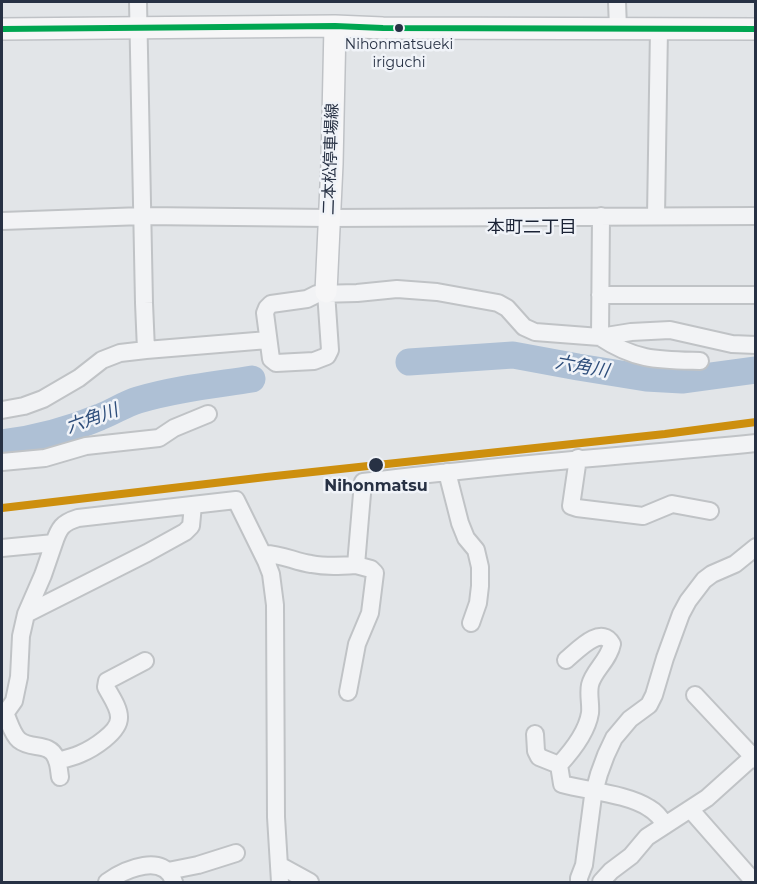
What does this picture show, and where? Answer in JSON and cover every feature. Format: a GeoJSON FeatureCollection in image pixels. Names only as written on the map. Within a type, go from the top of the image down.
{"type":"FeatureCollection","features":[{"type":"Feature","properties":{"kind":"main road"},"geometry":{"type":"LineString","coordinates":[[2,29],[335,26],[756,29]]}},
{"type":"Feature","properties":{"kind":"main road","name":"二本松停車場線"},"geometry":{"type":"LineString","coordinates":[[326,292],[335,26]]}},
{"type":"Feature","properties":{"kind":"street"},"geometry":{"type":"LineString","coordinates":[[138,2],[146,350]]}},
{"type":"Feature","properties":{"kind":"street"},"geometry":{"type":"LineString","coordinates":[[617,2],[618,28]]}},
{"type":"Feature","properties":{"kind":"street"},"geometry":{"type":"LineString","coordinates":[[656,216],[659,29]]}},
{"type":"Feature","properties":{"kind":"street"},"geometry":{"type":"LineString","coordinates":[[2,221],[143,216],[329,218],[756,216]]}},
{"type":"Feature","properties":{"kind":"street"},"geometry":{"type":"LineString","coordinates":[[600,337],[601,216]]}},
{"type":"Feature","properties":{"kind":"street"},"geometry":{"type":"LineString","coordinates":[[326,292],[330,350],[327,356],[314,361],[276,363],[271,359],[265,314],[271,304],[307,299],[326,292],[397,289],[437,292],[498,303],[507,308],[530,331],[600,337],[631,332],[670,330],[732,344],[756,345]]}},
{"type":"Feature","properties":{"kind":"street"},"geometry":{"type":"LineString","coordinates":[[600,295],[756,295]]}},
{"type":"Feature","properties":{"kind":"street"},"geometry":{"type":"LineString","coordinates":[[600,337],[628,353],[656,360],[700,361]]}},
{"type":"Feature","properties":{"kind":"street"},"geometry":{"type":"LineString","coordinates":[[2,410],[24,406],[43,399],[79,378],[102,360],[120,353],[268,340]]}},
{"type":"Feature","properties":{"kind":"street"},"geometry":{"type":"LineString","coordinates":[[2,462],[45,458],[86,446],[159,438],[208,414]]}},
{"type":"Feature","properties":{"kind":"street"},"geometry":{"type":"LineString","coordinates":[[356,565],[363,482],[578,458],[756,443]]}},
{"type":"Feature","properties":{"kind":"street"},"geometry":{"type":"LineString","coordinates":[[578,458],[572,506],[643,516],[672,504],[710,511]]}},
{"type":"Feature","properties":{"kind":"street"},"geometry":{"type":"LineString","coordinates":[[447,472],[460,523],[466,538],[476,550],[480,567],[478,603],[471,623]]}},
{"type":"Feature","properties":{"kind":"street"},"geometry":{"type":"LineString","coordinates":[[145,661],[108,681],[106,687],[120,714],[119,723],[98,745],[79,754],[59,769],[54,753],[49,748],[28,745],[18,739],[3,716],[11,706],[16,694],[21,636],[26,614],[59,530],[66,522],[78,518],[236,500],[271,574],[275,605],[276,817],[280,882]]}},
{"type":"Feature","properties":{"kind":"street"},"geometry":{"type":"LineString","coordinates":[[26,614],[185,532],[191,526],[193,505]]}},
{"type":"Feature","properties":{"kind":"street"},"geometry":{"type":"LineString","coordinates":[[2,549],[54,543]]}},
{"type":"Feature","properties":{"kind":"street"},"geometry":{"type":"LineString","coordinates":[[579,882],[584,865],[594,791],[606,755],[615,738],[630,719],[649,705],[681,614],[688,601],[704,580],[735,564],[756,547]]}},
{"type":"Feature","properties":{"kind":"street"},"geometry":{"type":"LineString","coordinates":[[263,554],[332,567],[356,565],[371,569],[375,573],[370,613],[357,644],[348,692]]}},
{"type":"Feature","properties":{"kind":"street"},"geometry":{"type":"LineString","coordinates":[[567,660],[595,637],[603,636],[612,644],[590,685],[590,712],[587,723],[578,741],[559,765],[562,784],[638,801],[651,808],[665,825]]}},
{"type":"Feature","properties":{"kind":"street"},"geometry":{"type":"LineString","coordinates":[[611,879],[647,837],[707,798],[755,757],[695,695]]}},
{"type":"Feature","properties":{"kind":"street"},"geometry":{"type":"LineString","coordinates":[[535,734],[536,751],[539,757],[559,765]]}},
{"type":"Feature","properties":{"kind":"street"},"geometry":{"type":"LineString","coordinates":[[690,809],[749,876],[756,879]]}},
{"type":"Feature","properties":{"kind":"street"},"geometry":{"type":"LineString","coordinates":[[107,882],[136,868],[160,867],[171,877],[198,865],[236,853]]}},
{"type":"Feature","properties":{"kind":"street"},"geometry":{"type":"LineString","coordinates":[[279,865],[310,882]]}},
{"type":"Feature","properties":{"kind":"waterway","name":"六角川"},"geometry":{"type":"LineString","coordinates":[[409,362],[513,355],[646,378],[682,380],[756,370]]}},
{"type":"Feature","properties":{"kind":"waterway","name":"六角川"},"geometry":{"type":"LineString","coordinates":[[2,443],[64,430],[152,396],[252,379]]}},
{"type":"Feature","properties":{"kind":"transit line"},"geometry":{"type":"LineString","coordinates":[[2,29],[335,26],[756,29]]}},
{"type":"Feature","properties":{"kind":"transit line"},"geometry":{"type":"LineString","coordinates":[[2,508],[756,422]]}},
{"type":"Feature","properties":{"kind":"place","name":"Nihonmatsueki iriguchi"},"geometry":{"type":"Point","coordinates":[399,28]}},
{"type":"Feature","properties":{"kind":"place","name":"Nihonmatsu"},"geometry":{"type":"Point","coordinates":[376,465]}},
{"type":"Feature","properties":{"kind":"district","name":"本町二丁目"},"geometry":{"type":"Point","coordinates":[532,228]}}]}
